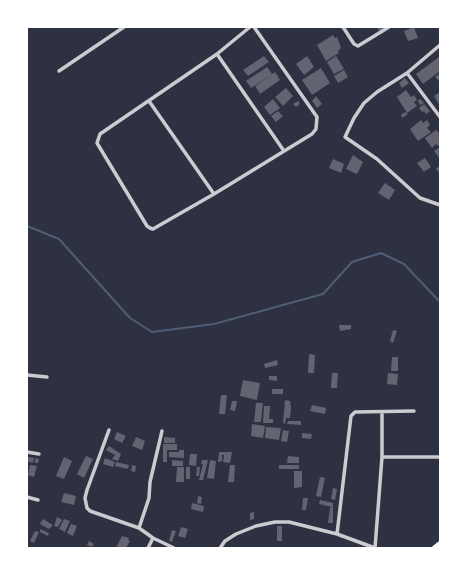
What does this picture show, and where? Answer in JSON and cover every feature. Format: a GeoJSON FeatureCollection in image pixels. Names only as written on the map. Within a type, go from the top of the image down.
{"type":"FeatureCollection","features":[{"type":"Feature","properties":{"kind":"main road"},"geometry":{"type":"LineString","coordinates":[[435,548],[440,544]]}},
{"type":"Feature","properties":{"kind":"street"},"geometry":{"type":"LineString","coordinates":[[59,72],[124,27]]}},
{"type":"Feature","properties":{"kind":"street"},"geometry":{"type":"LineString","coordinates":[[250,27],[217,54],[100,134],[97,143],[147,226],[153,228],[214,194],[312,134],[316,129],[318,117],[254,27]]}},
{"type":"Feature","properties":{"kind":"street"},"geometry":{"type":"LineString","coordinates":[[343,27],[354,44],[358,46],[389,27]]}},
{"type":"Feature","properties":{"kind":"street"},"geometry":{"type":"LineString","coordinates":[[440,45],[407,73],[364,103],[354,118],[345,137],[377,159],[420,198],[440,205]]}},
{"type":"Feature","properties":{"kind":"street"},"geometry":{"type":"LineString","coordinates":[[217,54],[284,151]]}},
{"type":"Feature","properties":{"kind":"street"},"geometry":{"type":"LineString","coordinates":[[407,73],[440,117]]}},
{"type":"Feature","properties":{"kind":"street"},"geometry":{"type":"LineString","coordinates":[[149,101],[214,194]]}},
{"type":"Feature","properties":{"kind":"street"},"geometry":{"type":"LineString","coordinates":[[27,375],[47,377]]}},
{"type":"Feature","properties":{"kind":"street"},"geometry":{"type":"LineString","coordinates":[[337,534],[352,413],[414,411]]}},
{"type":"Feature","properties":{"kind":"street"},"geometry":{"type":"LineString","coordinates":[[220,548],[225,541],[236,534],[256,526],[275,522],[289,522],[337,534],[375,548],[382,457],[382,412]]}},
{"type":"Feature","properties":{"kind":"street"},"geometry":{"type":"LineString","coordinates":[[109,430],[86,490],[86,504],[90,511],[139,528],[153,538],[174,548]]}},
{"type":"Feature","properties":{"kind":"street"},"geometry":{"type":"LineString","coordinates":[[139,528],[149,498],[150,482],[162,431]]}},
{"type":"Feature","properties":{"kind":"street"},"geometry":{"type":"LineString","coordinates":[[27,452],[39,454]]}},
{"type":"Feature","properties":{"kind":"street"},"geometry":{"type":"LineString","coordinates":[[382,457],[440,457]]}},
{"type":"Feature","properties":{"kind":"street"},"geometry":{"type":"LineString","coordinates":[[27,497],[38,500]]}},
{"type":"Feature","properties":{"kind":"street"},"geometry":{"type":"LineString","coordinates":[[148,548],[153,538]]}},
{"type":"Feature","properties":{"kind":"building"},"geometry":{"type":"Polygon","coordinates":[[[377,27],[384,27],[384,28],[379,31],[377,27]]]}},
{"type":"Feature","properties":{"kind":"building"},"geometry":{"type":"Polygon","coordinates":[[[414,27],[418,38],[408,41],[404,31],[414,27]]]}},
{"type":"Feature","properties":{"kind":"building"},"geometry":{"type":"Polygon","coordinates":[[[333,35],[335,38],[337,37],[341,48],[338,51],[339,53],[326,61],[317,45],[333,35]]]}},
{"type":"Feature","properties":{"kind":"building"},"geometry":{"type":"Polygon","coordinates":[[[264,56],[269,62],[248,76],[243,70],[264,56]]]}},
{"type":"Feature","properties":{"kind":"building"},"geometry":{"type":"Polygon","coordinates":[[[307,56],[314,67],[304,75],[296,64],[307,56]]]}},
{"type":"Feature","properties":{"kind":"building"},"geometry":{"type":"Polygon","coordinates":[[[336,56],[344,69],[334,74],[327,62],[336,56]]]}},
{"type":"Feature","properties":{"kind":"building"},"geometry":{"type":"Polygon","coordinates":[[[439,57],[440,71],[423,84],[416,74],[439,57]]]}},
{"type":"Feature","properties":{"kind":"building"},"geometry":{"type":"Polygon","coordinates":[[[267,67],[272,74],[251,88],[246,81],[267,67]]]}},
{"type":"Feature","properties":{"kind":"building"},"geometry":{"type":"Polygon","coordinates":[[[321,68],[330,83],[312,95],[302,80],[321,68]]]}},
{"type":"Feature","properties":{"kind":"building"},"geometry":{"type":"Polygon","coordinates":[[[344,70],[348,77],[338,83],[334,76],[344,70]]]}},
{"type":"Feature","properties":{"kind":"building"},"geometry":{"type":"Polygon","coordinates":[[[275,72],[280,80],[260,94],[255,86],[275,72]]]}},
{"type":"Feature","properties":{"kind":"building"},"geometry":{"type":"Polygon","coordinates":[[[440,73],[440,82],[435,77],[440,73]]]}},
{"type":"Feature","properties":{"kind":"building"},"geometry":{"type":"Polygon","coordinates":[[[405,78],[409,83],[402,88],[399,83],[405,78]]]}},
{"type":"Feature","properties":{"kind":"building"},"geometry":{"type":"Polygon","coordinates":[[[286,88],[293,96],[283,106],[275,97],[286,88]]]}},
{"type":"Feature","properties":{"kind":"building"},"geometry":{"type":"Polygon","coordinates":[[[406,90],[411,97],[414,95],[417,100],[414,102],[417,106],[407,113],[397,97],[406,90]]]}},
{"type":"Feature","properties":{"kind":"building"},"geometry":{"type":"Polygon","coordinates":[[[440,92],[440,106],[434,96],[440,92]]]}},
{"type":"Feature","properties":{"kind":"building"},"geometry":{"type":"Polygon","coordinates":[[[316,96],[322,104],[317,108],[312,101],[316,96]]]}},
{"type":"Feature","properties":{"kind":"building"},"geometry":{"type":"Polygon","coordinates":[[[273,99],[280,108],[270,115],[264,107],[273,99]]]}},
{"type":"Feature","properties":{"kind":"building"},"geometry":{"type":"Polygon","coordinates":[[[420,99],[424,103],[420,105],[418,101],[420,99]]]}},
{"type":"Feature","properties":{"kind":"building"},"geometry":{"type":"Polygon","coordinates":[[[298,101],[300,104],[296,107],[293,104],[298,101]]]}},
{"type":"Feature","properties":{"kind":"building"},"geometry":{"type":"Polygon","coordinates":[[[424,104],[430,111],[426,114],[419,108],[424,104]]]}},
{"type":"Feature","properties":{"kind":"building"},"geometry":{"type":"Polygon","coordinates":[[[278,111],[283,116],[276,122],[271,116],[278,111]]]}},
{"type":"Feature","properties":{"kind":"building"},"geometry":{"type":"Polygon","coordinates":[[[405,112],[408,114],[402,118],[401,115],[405,112]]]}},
{"type":"Feature","properties":{"kind":"building"},"geometry":{"type":"Polygon","coordinates":[[[421,120],[423,123],[427,120],[430,125],[427,128],[431,132],[418,141],[410,129],[421,120]]]}},
{"type":"Feature","properties":{"kind":"building"},"geometry":{"type":"Polygon","coordinates":[[[436,130],[440,134],[440,144],[438,146],[436,144],[432,148],[425,138],[436,130]]]}},
{"type":"Feature","properties":{"kind":"building"},"geometry":{"type":"Polygon","coordinates":[[[440,147],[440,159],[434,151],[440,147]]]}},
{"type":"Feature","properties":{"kind":"building"},"geometry":{"type":"Polygon","coordinates":[[[353,155],[363,162],[357,174],[346,169],[353,155]]]}},
{"type":"Feature","properties":{"kind":"building"},"geometry":{"type":"Polygon","coordinates":[[[425,158],[431,167],[424,172],[417,163],[425,158]]]}},
{"type":"Feature","properties":{"kind":"building"},"geometry":{"type":"Polygon","coordinates":[[[333,159],[344,164],[341,173],[329,168],[333,159]]]}},
{"type":"Feature","properties":{"kind":"building"},"geometry":{"type":"Polygon","coordinates":[[[440,165],[440,174],[436,169],[440,165]]]}},
{"type":"Feature","properties":{"kind":"building"},"geometry":{"type":"Polygon","coordinates":[[[385,183],[395,190],[389,200],[378,193],[385,183]]]}},
{"type":"Feature","properties":{"kind":"building"},"geometry":{"type":"Polygon","coordinates":[[[339,325],[351,325],[351,329],[340,331],[339,325]]]}},
{"type":"Feature","properties":{"kind":"building"},"geometry":{"type":"Polygon","coordinates":[[[393,330],[397,331],[393,343],[390,341],[393,330]]]}},
{"type":"Feature","properties":{"kind":"building"},"geometry":{"type":"Polygon","coordinates":[[[309,354],[315,355],[314,373],[308,373],[309,354]]]}},
{"type":"Feature","properties":{"kind":"building"},"geometry":{"type":"Polygon","coordinates":[[[392,357],[398,357],[398,371],[391,371],[392,357]]]}},
{"type":"Feature","properties":{"kind":"building"},"geometry":{"type":"Polygon","coordinates":[[[277,360],[278,365],[265,368],[264,364],[277,360]]]}},
{"type":"Feature","properties":{"kind":"building"},"geometry":{"type":"Polygon","coordinates":[[[332,373],[338,373],[337,388],[331,388],[332,373]]]}},
{"type":"Feature","properties":{"kind":"building"},"geometry":{"type":"Polygon","coordinates":[[[388,373],[398,374],[397,385],[387,384],[388,373]]]}},
{"type":"Feature","properties":{"kind":"building"},"geometry":{"type":"Polygon","coordinates":[[[269,376],[277,376],[277,381],[269,380],[269,376]]]}},
{"type":"Feature","properties":{"kind":"building"},"geometry":{"type":"Polygon","coordinates":[[[243,380],[260,383],[257,400],[240,396],[243,380]]]}},
{"type":"Feature","properties":{"kind":"building"},"geometry":{"type":"Polygon","coordinates":[[[272,389],[283,389],[283,394],[272,394],[272,389]]]}},
{"type":"Feature","properties":{"kind":"building"},"geometry":{"type":"Polygon","coordinates":[[[221,395],[227,395],[225,414],[219,414],[221,395]]]}},
{"type":"Feature","properties":{"kind":"building"},"geometry":{"type":"Polygon","coordinates":[[[285,400],[290,401],[291,407],[290,418],[286,418],[285,424],[283,423],[285,400]]]}},
{"type":"Feature","properties":{"kind":"building"},"geometry":{"type":"Polygon","coordinates":[[[232,401],[237,401],[235,411],[230,410],[232,401]]]}},
{"type":"Feature","properties":{"kind":"building"},"geometry":{"type":"Polygon","coordinates":[[[256,403],[263,403],[261,422],[254,422],[256,403]]]}},
{"type":"Feature","properties":{"kind":"building"},"geometry":{"type":"Polygon","coordinates":[[[312,405],[326,408],[325,414],[310,411],[312,405]]]}},
{"type":"Feature","properties":{"kind":"building"},"geometry":{"type":"Polygon","coordinates":[[[264,406],[270,406],[269,419],[273,419],[273,423],[263,423],[264,406]]]}},
{"type":"Feature","properties":{"kind":"building"},"geometry":{"type":"Polygon","coordinates":[[[288,421],[301,421],[301,425],[287,424],[288,421]]]}},
{"type":"Feature","properties":{"kind":"building"},"geometry":{"type":"Polygon","coordinates":[[[252,424],[265,426],[263,438],[251,436],[252,424]]]}},
{"type":"Feature","properties":{"kind":"building"},"geometry":{"type":"Polygon","coordinates":[[[266,427],[281,428],[279,440],[265,438],[266,427]]]}},
{"type":"Feature","properties":{"kind":"building"},"geometry":{"type":"Polygon","coordinates":[[[283,430],[289,431],[287,442],[281,441],[283,430]]]}},
{"type":"Feature","properties":{"kind":"building"},"geometry":{"type":"Polygon","coordinates":[[[117,432],[126,436],[122,443],[114,439],[117,432]]]}},
{"type":"Feature","properties":{"kind":"building"},"geometry":{"type":"Polygon","coordinates":[[[302,433],[312,434],[311,439],[302,438],[302,433]]]}},
{"type":"Feature","properties":{"kind":"building"},"geometry":{"type":"Polygon","coordinates":[[[136,437],[145,441],[142,450],[132,446],[136,437]]]}},
{"type":"Feature","properties":{"kind":"building"},"geometry":{"type":"Polygon","coordinates":[[[164,437],[175,438],[175,443],[164,443],[164,437]]]}},
{"type":"Feature","properties":{"kind":"building"},"geometry":{"type":"Polygon","coordinates":[[[163,444],[177,444],[177,450],[167,450],[167,462],[163,462],[163,444]]]}},
{"type":"Feature","properties":{"kind":"building"},"geometry":{"type":"Polygon","coordinates":[[[109,446],[121,454],[118,461],[112,459],[115,455],[106,450],[109,446]]]}},
{"type":"Feature","properties":{"kind":"building"},"geometry":{"type":"Polygon","coordinates":[[[179,450],[184,450],[184,458],[169,457],[169,452],[179,452],[179,450]]]}},
{"type":"Feature","properties":{"kind":"building"},"geometry":{"type":"Polygon","coordinates":[[[219,452],[232,452],[230,463],[223,462],[224,455],[222,455],[222,461],[218,462],[219,452]]]}},
{"type":"Feature","properties":{"kind":"building"},"geometry":{"type":"Polygon","coordinates":[[[190,454],[197,454],[196,466],[189,465],[190,454]]]}},
{"type":"Feature","properties":{"kind":"building"},"geometry":{"type":"Polygon","coordinates":[[[86,456],[93,459],[84,478],[77,474],[86,456]]]}},
{"type":"Feature","properties":{"kind":"building"},"geometry":{"type":"Polygon","coordinates":[[[288,456],[299,457],[299,463],[287,463],[288,456]]]}},
{"type":"Feature","properties":{"kind":"building"},"geometry":{"type":"Polygon","coordinates":[[[27,457],[34,458],[33,463],[27,461],[27,457]]]}},
{"type":"Feature","properties":{"kind":"building"},"geometry":{"type":"Polygon","coordinates":[[[64,457],[72,461],[64,479],[56,476],[64,457]]]}},
{"type":"Feature","properties":{"kind":"building"},"geometry":{"type":"Polygon","coordinates":[[[35,458],[39,459],[38,463],[35,463],[35,458]]]}},
{"type":"Feature","properties":{"kind":"building"},"geometry":{"type":"Polygon","coordinates":[[[105,458],[115,462],[113,467],[103,464],[105,458]]]}},
{"type":"Feature","properties":{"kind":"building"},"geometry":{"type":"Polygon","coordinates":[[[172,460],[183,461],[183,466],[172,466],[172,460]]]}},
{"type":"Feature","properties":{"kind":"building"},"geometry":{"type":"Polygon","coordinates":[[[202,460],[208,460],[203,480],[199,480],[203,464],[201,464],[202,460]]]}},
{"type":"Feature","properties":{"kind":"building"},"geometry":{"type":"Polygon","coordinates":[[[210,460],[216,461],[214,479],[207,478],[210,460]]]}},
{"type":"Feature","properties":{"kind":"building"},"geometry":{"type":"Polygon","coordinates":[[[116,462],[129,465],[128,469],[115,466],[116,462]]]}},
{"type":"Feature","properties":{"kind":"building"},"geometry":{"type":"Polygon","coordinates":[[[30,465],[37,466],[34,477],[28,475],[30,465]]]}},
{"type":"Feature","properties":{"kind":"building"},"geometry":{"type":"Polygon","coordinates":[[[132,465],[136,466],[135,472],[131,471],[132,465]]]}},
{"type":"Feature","properties":{"kind":"building"},"geometry":{"type":"Polygon","coordinates":[[[230,465],[235,465],[234,482],[228,482],[230,465]]]}},
{"type":"Feature","properties":{"kind":"building"},"geometry":{"type":"Polygon","coordinates":[[[279,465],[299,465],[299,469],[279,469],[279,465]]]}},
{"type":"Feature","properties":{"kind":"building"},"geometry":{"type":"Polygon","coordinates":[[[177,467],[184,467],[184,482],[176,482],[177,467]]]}},
{"type":"Feature","properties":{"kind":"building"},"geometry":{"type":"Polygon","coordinates":[[[186,467],[190,467],[190,479],[186,479],[186,467]]]}},
{"type":"Feature","properties":{"kind":"building"},"geometry":{"type":"Polygon","coordinates":[[[197,467],[200,467],[199,476],[196,476],[197,467]]]}},
{"type":"Feature","properties":{"kind":"building"},"geometry":{"type":"Polygon","coordinates":[[[294,471],[302,471],[302,487],[294,488],[294,471]]]}},
{"type":"Feature","properties":{"kind":"building"},"geometry":{"type":"Polygon","coordinates":[[[320,477],[325,478],[321,497],[316,496],[320,477]]]}},
{"type":"Feature","properties":{"kind":"building"},"geometry":{"type":"Polygon","coordinates":[[[333,488],[337,489],[335,500],[331,499],[333,488]]]}},
{"type":"Feature","properties":{"kind":"building"},"geometry":{"type":"Polygon","coordinates":[[[64,493],[76,496],[74,505],[61,502],[64,493]]]}},
{"type":"Feature","properties":{"kind":"building"},"geometry":{"type":"Polygon","coordinates":[[[198,496],[202,497],[201,504],[197,503],[198,496]]]}},
{"type":"Feature","properties":{"kind":"building"},"geometry":{"type":"Polygon","coordinates":[[[303,498],[308,498],[306,510],[302,510],[303,498]]]}},
{"type":"Feature","properties":{"kind":"building"},"geometry":{"type":"Polygon","coordinates":[[[320,500],[333,503],[333,523],[328,523],[330,508],[332,507],[319,504],[320,500]]]}},
{"type":"Feature","properties":{"kind":"building"},"geometry":{"type":"Polygon","coordinates":[[[192,503],[204,506],[203,512],[191,509],[192,503]]]}},
{"type":"Feature","properties":{"kind":"building"},"geometry":{"type":"Polygon","coordinates":[[[254,512],[254,519],[250,520],[250,513],[254,512]]]}},
{"type":"Feature","properties":{"kind":"building"},"geometry":{"type":"Polygon","coordinates":[[[57,517],[62,520],[58,527],[54,526],[57,517]]]}},
{"type":"Feature","properties":{"kind":"building"},"geometry":{"type":"Polygon","coordinates":[[[43,519],[53,525],[49,529],[40,524],[43,519]]]}},
{"type":"Feature","properties":{"kind":"building"},"geometry":{"type":"Polygon","coordinates":[[[64,519],[70,521],[65,532],[59,529],[64,519]]]}},
{"type":"Feature","properties":{"kind":"building"},"geometry":{"type":"Polygon","coordinates":[[[71,524],[77,526],[73,536],[67,533],[71,524]]]}},
{"type":"Feature","properties":{"kind":"building"},"geometry":{"type":"Polygon","coordinates":[[[277,526],[282,526],[282,541],[277,541],[277,526]]]}},
{"type":"Feature","properties":{"kind":"building"},"geometry":{"type":"Polygon","coordinates":[[[181,527],[188,529],[185,538],[178,536],[181,527]]]}},
{"type":"Feature","properties":{"kind":"building"},"geometry":{"type":"Polygon","coordinates":[[[40,529],[49,533],[48,536],[40,532],[40,529]]]}},
{"type":"Feature","properties":{"kind":"building"},"geometry":{"type":"Polygon","coordinates":[[[172,530],[176,531],[172,542],[169,541],[172,530]]]}},
{"type":"Feature","properties":{"kind":"building"},"geometry":{"type":"Polygon","coordinates":[[[35,531],[39,532],[34,543],[30,541],[35,531]]]}},
{"type":"Feature","properties":{"kind":"building"},"geometry":{"type":"Polygon","coordinates":[[[122,536],[129,538],[128,540],[130,541],[126,548],[116,548],[122,536]]]}},
{"type":"Feature","properties":{"kind":"building"},"geometry":{"type":"Polygon","coordinates":[[[89,541],[94,544],[92,547],[87,545],[89,541]]]}},
{"type":"Feature","properties":{"kind":"waterway"},"geometry":{"type":"LineString","coordinates":[[27,226],[59,239],[130,318],[152,332],[214,324],[323,294],[352,262],[381,253],[404,264],[440,302]]}}]}
